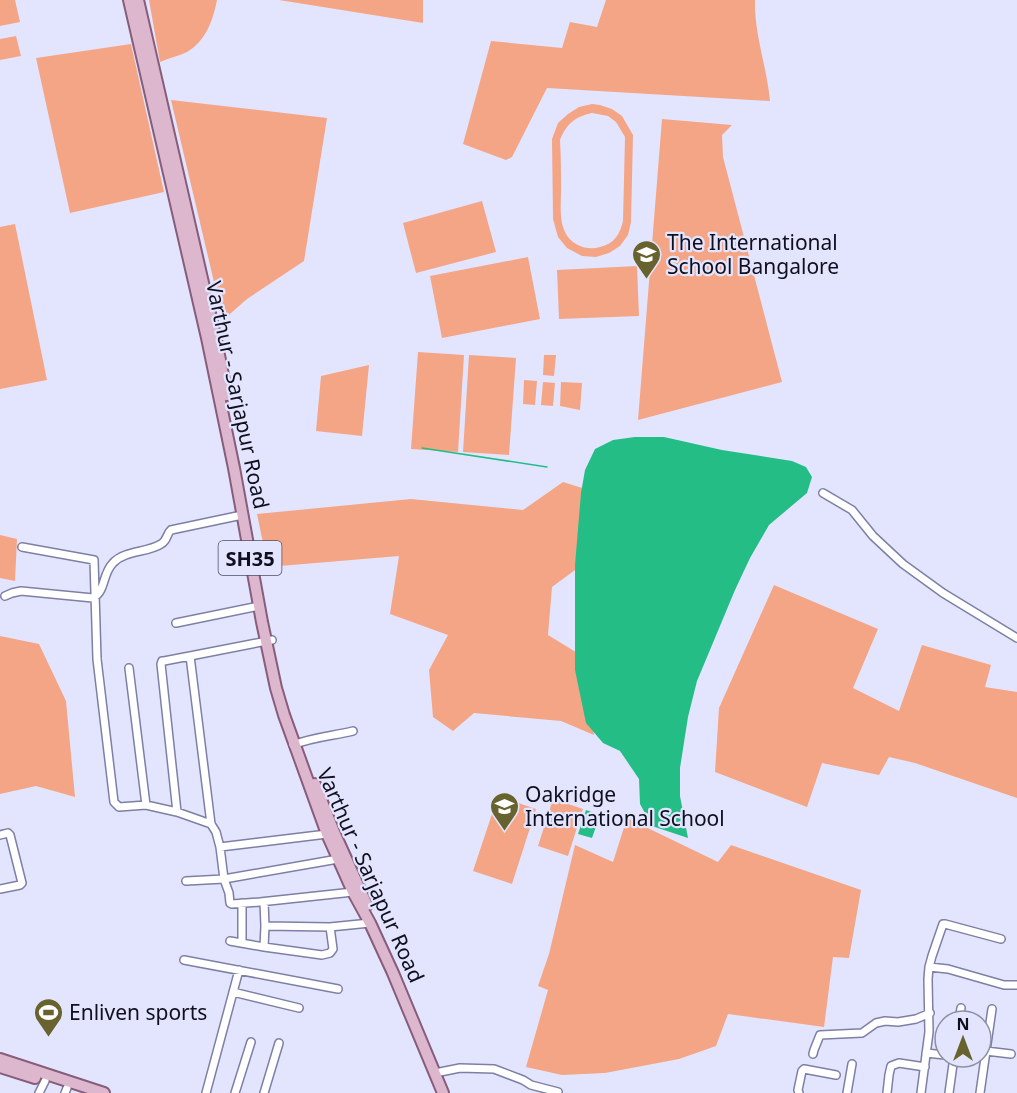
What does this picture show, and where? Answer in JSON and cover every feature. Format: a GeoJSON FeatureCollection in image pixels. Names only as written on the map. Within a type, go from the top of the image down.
{"type":"FeatureCollection","features":[{"type":"Feature","properties":{"kind":"main road","name":"Varthur - Sarjapur Road"},"geometry":{"type":"LineString","coordinates":[[129,0],[207,338],[259,606],[269,641]]}},
{"type":"Feature","properties":{"kind":"main road","name":"Varthur - Sarjapur Road"},"geometry":{"type":"LineString","coordinates":[[138,0],[215,335],[279,697],[445,1093]]}},
{"type":"Feature","properties":{"kind":"main road","name":"Varthur - Sarjapur Road"},"geometry":{"type":"LineString","coordinates":[[297,743],[327,834],[353,892],[370,923],[437,1073]]}},
{"type":"Feature","properties":{"kind":"main road"},"geometry":{"type":"LineString","coordinates":[[0,1059],[104,1093]]}},
{"type":"Feature","properties":{"kind":"main road"},"geometry":{"type":"LineString","coordinates":[[0,1067],[45,1081],[66,1091],[81,1093]]}},
{"type":"Feature","properties":{"kind":"street"},"geometry":{"type":"LineString","coordinates":[[823,493],[852,510],[873,536],[911,570],[943,593],[1017,638]]}},
{"type":"Feature","properties":{"kind":"street"},"geometry":{"type":"LineString","coordinates":[[5,596],[21,591],[95,598],[101,591],[109,568],[119,558],[160,545],[166,540],[171,530],[242,514]]}},
{"type":"Feature","properties":{"kind":"street"},"geometry":{"type":"LineString","coordinates":[[22,547],[94,560],[97,659],[114,802],[119,807],[146,805],[177,812],[211,824]]}},
{"type":"Feature","properties":{"kind":"street"},"geometry":{"type":"LineString","coordinates":[[176,623],[259,606]]}},
{"type":"Feature","properties":{"kind":"street"},"geometry":{"type":"LineString","coordinates":[[177,812],[162,661],[269,641]]}},
{"type":"Feature","properties":{"kind":"street"},"geometry":{"type":"LineString","coordinates":[[190,656],[211,824],[220,847],[230,903],[264,902],[353,892]]}},
{"type":"Feature","properties":{"kind":"street"},"geometry":{"type":"LineString","coordinates":[[129,668],[146,805]]}},
{"type":"Feature","properties":{"kind":"street"},"geometry":{"type":"LineString","coordinates":[[297,743],[353,731]]}},
{"type":"Feature","properties":{"kind":"street"},"geometry":{"type":"LineString","coordinates":[[0,835],[8,833],[9,835],[21,883],[0,889]]}},
{"type":"Feature","properties":{"kind":"street"},"geometry":{"type":"LineString","coordinates":[[220,847],[327,834]]}},
{"type":"Feature","properties":{"kind":"street"},"geometry":{"type":"LineString","coordinates":[[186,881],[224,879],[338,859]]}},
{"type":"Feature","properties":{"kind":"street"},"geometry":{"type":"LineString","coordinates":[[264,902],[264,947]]}},
{"type":"Feature","properties":{"kind":"street"},"geometry":{"type":"LineString","coordinates":[[242,903],[243,943]]}},
{"type":"Feature","properties":{"kind":"street"},"geometry":{"type":"LineString","coordinates":[[265,926],[330,927],[370,923]]}},
{"type":"Feature","properties":{"kind":"street"},"geometry":{"type":"LineString","coordinates":[[921,1093],[929,1032],[929,967],[944,924],[1001,939]]}},
{"type":"Feature","properties":{"kind":"street"},"geometry":{"type":"LineString","coordinates":[[230,941],[322,955],[332,952],[333,949],[330,927]]}},
{"type":"Feature","properties":{"kind":"street"},"geometry":{"type":"LineString","coordinates":[[184,960],[338,989]]}},
{"type":"Feature","properties":{"kind":"street"},"geometry":{"type":"LineString","coordinates":[[929,967],[948,969],[1004,985],[1017,985]]}},
{"type":"Feature","properties":{"kind":"street"},"geometry":{"type":"LineString","coordinates":[[206,1093],[239,970]]}},
{"type":"Feature","properties":{"kind":"street"},"geometry":{"type":"LineString","coordinates":[[233,992],[299,1008]]}},
{"type":"Feature","properties":{"kind":"street"},"geometry":{"type":"LineString","coordinates":[[813,1054],[820,1035],[862,1033],[876,1023],[916,1019],[930,1013]]}},
{"type":"Feature","properties":{"kind":"street"},"geometry":{"type":"LineString","coordinates":[[236,1093],[251,1042]]}},
{"type":"Feature","properties":{"kind":"street"},"geometry":{"type":"LineString","coordinates":[[264,1093],[279,1043]]}},
{"type":"Feature","properties":{"kind":"street"},"geometry":{"type":"LineString","coordinates":[[993,1052],[1011,1054]]}},
{"type":"Feature","properties":{"kind":"street"},"geometry":{"type":"LineString","coordinates":[[926,1053],[933,1054]]}},
{"type":"Feature","properties":{"kind":"street"},"geometry":{"type":"LineString","coordinates":[[887,1093],[891,1066],[899,1063],[925,1067]]}},
{"type":"Feature","properties":{"kind":"street"},"geometry":{"type":"LineString","coordinates":[[847,1093],[852,1064]]}},
{"type":"Feature","properties":{"kind":"street"},"geometry":{"type":"LineString","coordinates":[[437,1073],[460,1068],[494,1069],[523,1080],[531,1086],[558,1092]]}},
{"type":"Feature","properties":{"kind":"street"},"geometry":{"type":"LineString","coordinates":[[949,1093],[952,1069]]}},
{"type":"Feature","properties":{"kind":"street"},"geometry":{"type":"LineString","coordinates":[[980,1093],[983,1069]]}},
{"type":"Feature","properties":{"kind":"street"},"geometry":{"type":"LineString","coordinates":[[799,1093],[804,1070],[836,1075]]}},
{"type":"Feature","properties":{"kind":"street"},"geometry":{"type":"LineString","coordinates":[[39,1093],[45,1081]]}},
{"type":"Feature","properties":{"kind":"shaded area"},"geometry":{"type":"Polygon","coordinates":[[[0,0],[15,0],[20,22],[0,26],[0,0]]]}},
{"type":"Feature","properties":{"kind":"shaded area"},"geometry":{"type":"Polygon","coordinates":[[[149,0],[217,0],[211,22],[199,42],[187,52],[160,62],[149,0]]]}},
{"type":"Feature","properties":{"kind":"shaded area"},"geometry":{"type":"Polygon","coordinates":[[[279,0],[423,0],[423,23],[279,0]]]}},
{"type":"Feature","properties":{"kind":"shaded area"},"geometry":{"type":"Polygon","coordinates":[[[606,0],[755,0],[756,25],[770,101],[547,88],[512,157],[506,160],[463,144],[491,41],[562,48],[570,22],[597,27],[606,0]]]}},
{"type":"Feature","properties":{"kind":"shaded area"},"geometry":{"type":"Polygon","coordinates":[[[16,36],[21,56],[0,60],[0,39],[16,36]]]}},
{"type":"Feature","properties":{"kind":"shaded area"},"geometry":{"type":"Polygon","coordinates":[[[131,44],[164,192],[70,213],[36,58],[131,44]]]}},
{"type":"Feature","properties":{"kind":"shaded area"},"geometry":{"type":"Polygon","coordinates":[[[171,100],[327,118],[304,261],[247,299],[223,320],[171,100]]]}},
{"type":"Feature","properties":{"kind":"shaded area"},"geometry":{"type":"Polygon","coordinates":[[[592,104],[612,109],[622,116],[633,135],[631,222],[628,235],[620,246],[596,257],[582,256],[567,248],[558,237],[553,219],[552,139],[558,123],[579,107],[592,104]],[[592,113],[581,117],[569,125],[560,140],[562,222],[568,237],[575,244],[585,247],[605,246],[613,241],[623,221],[625,137],[616,122],[608,116],[592,113]]]}},
{"type":"Feature","properties":{"kind":"shaded area"},"geometry":{"type":"Polygon","coordinates":[[[662,119],[732,125],[722,135],[723,157],[782,382],[638,420],[662,119]]]}},
{"type":"Feature","properties":{"kind":"shaded area"},"geometry":{"type":"Polygon","coordinates":[[[482,201],[496,252],[416,273],[403,223],[482,201]]]}},
{"type":"Feature","properties":{"kind":"shaded area"},"geometry":{"type":"Polygon","coordinates":[[[15,224],[47,380],[0,389],[0,227],[15,224]]]}},
{"type":"Feature","properties":{"kind":"shaded area"},"geometry":{"type":"Polygon","coordinates":[[[528,257],[540,319],[442,338],[430,276],[528,257]]]}},
{"type":"Feature","properties":{"kind":"shaded area"},"geometry":{"type":"Polygon","coordinates":[[[637,266],[639,316],[559,319],[557,270],[637,266]]]}},
{"type":"Feature","properties":{"kind":"shaded area"},"geometry":{"type":"Polygon","coordinates":[[[418,352],[464,355],[458,452],[411,449],[418,352]]]}},
{"type":"Feature","properties":{"kind":"shaded area"},"geometry":{"type":"Polygon","coordinates":[[[469,355],[516,358],[509,455],[463,452],[469,355]]]}},
{"type":"Feature","properties":{"kind":"shaded area"},"geometry":{"type":"Polygon","coordinates":[[[544,355],[556,355],[554,376],[543,375],[544,355]]]}},
{"type":"Feature","properties":{"kind":"shaded area"},"geometry":{"type":"Polygon","coordinates":[[[369,365],[362,436],[316,431],[321,376],[369,365]]]}},
{"type":"Feature","properties":{"kind":"shaded area"},"geometry":{"type":"Polygon","coordinates":[[[524,380],[537,381],[535,405],[523,404],[524,380]]]}},
{"type":"Feature","properties":{"kind":"shaded area"},"geometry":{"type":"Polygon","coordinates":[[[543,382],[555,383],[553,406],[541,405],[543,382]]]}},
{"type":"Feature","properties":{"kind":"shaded area"},"geometry":{"type":"Polygon","coordinates":[[[561,382],[582,383],[580,410],[560,406],[561,382]]]}},
{"type":"Feature","properties":{"kind":"shaded area"},"geometry":{"type":"Polygon","coordinates":[[[664,437],[722,450],[792,461],[806,467],[812,477],[807,493],[769,525],[750,558],[697,681],[688,717],[680,768],[680,796],[688,838],[652,826],[640,804],[639,779],[620,751],[603,743],[586,723],[575,670],[575,565],[585,470],[595,449],[613,440],[664,437]]]}},
{"type":"Feature","properties":{"kind":"shaded area"},"geometry":{"type":"Polygon","coordinates":[[[563,482],[592,491],[598,553],[552,587],[548,635],[579,654],[594,735],[561,721],[474,713],[453,731],[433,717],[429,670],[448,635],[390,614],[399,556],[268,567],[257,514],[411,499],[523,510],[563,482]]]}},
{"type":"Feature","properties":{"kind":"shaded area"},"geometry":{"type":"Polygon","coordinates":[[[0,535],[17,539],[15,581],[0,578],[0,535]]]}},
{"type":"Feature","properties":{"kind":"shaded area"},"geometry":{"type":"Polygon","coordinates":[[[774,585],[878,629],[853,688],[899,711],[922,645],[991,665],[985,687],[1017,692],[1017,798],[915,763],[889,757],[879,775],[822,763],[807,807],[715,772],[719,708],[774,585]]]}},
{"type":"Feature","properties":{"kind":"shaded area"},"geometry":{"type":"Polygon","coordinates":[[[0,636],[39,644],[66,701],[75,797],[36,786],[0,794],[0,636]]]}},
{"type":"Feature","properties":{"kind":"shaded area"},"geometry":{"type":"Polygon","coordinates":[[[498,796],[536,809],[512,884],[473,871],[498,796]]]}},
{"type":"Feature","properties":{"kind":"shaded area"},"geometry":{"type":"Polygon","coordinates":[[[553,799],[583,809],[568,856],[538,846],[553,799]]]}},
{"type":"Feature","properties":{"kind":"shaded area"},"geometry":{"type":"Polygon","coordinates":[[[586,810],[600,815],[592,838],[578,834],[586,810]]]}},
{"type":"Feature","properties":{"kind":"shaded area"},"geometry":{"type":"Polygon","coordinates":[[[627,818],[718,862],[731,845],[861,890],[849,958],[833,957],[824,1027],[728,1014],[716,1046],[679,1059],[605,1073],[562,1075],[526,1067],[548,990],[538,986],[549,954],[575,845],[613,862],[627,818]]]}},
{"type":"Feature","properties":{"kind":"waterway"},"geometry":{"type":"LineString","coordinates":[[422,448],[547,467]]}},
{"type":"Feature","properties":{"kind":"place","name":"The International School Bangalore"},"geometry":{"type":"Point","coordinates":[646,280]}},
{"type":"Feature","properties":{"kind":"place","name":"Oakridge International School"},"geometry":{"type":"Point","coordinates":[504,832]}},
{"type":"Feature","properties":{"kind":"place","name":"Enliven sports"},"geometry":{"type":"Point","coordinates":[48,1038]}}]}
